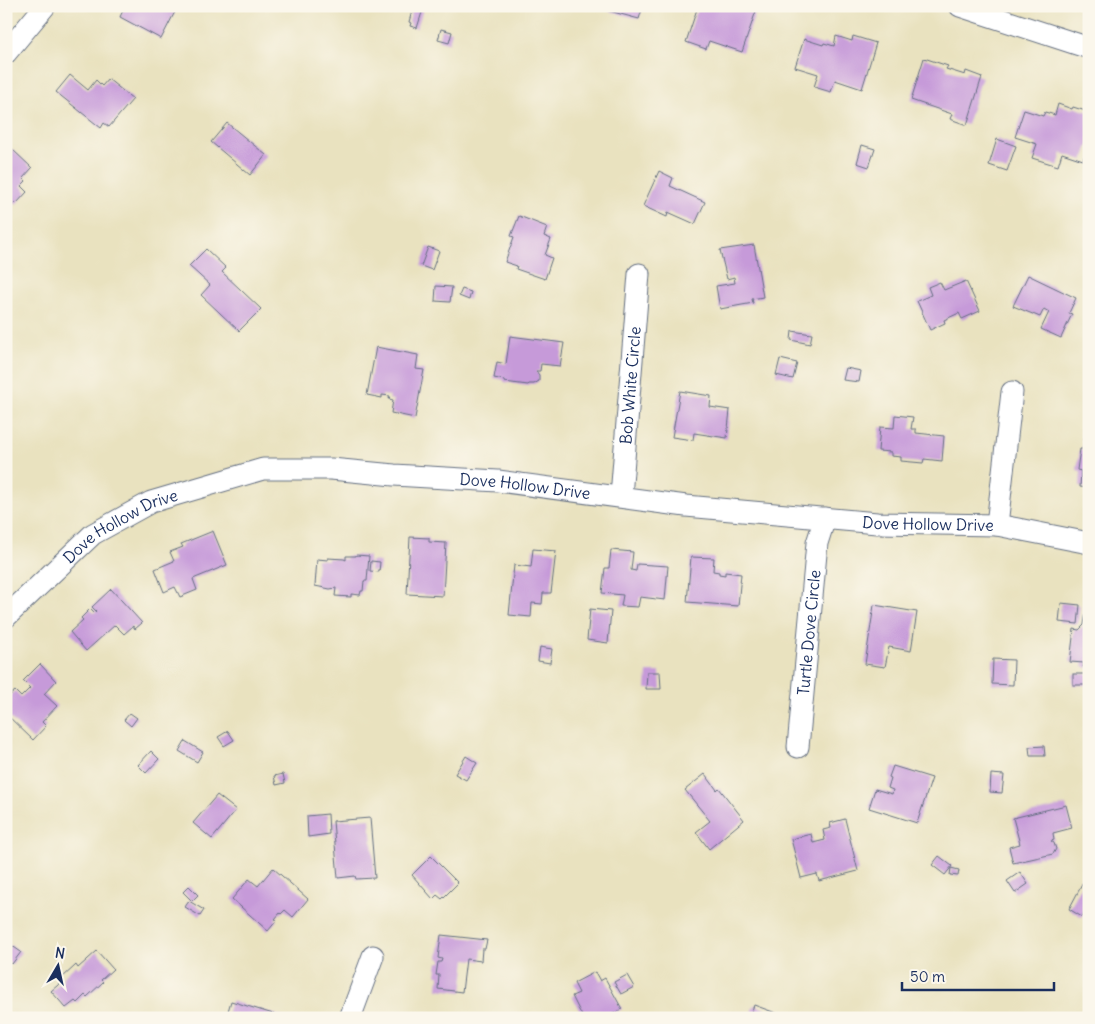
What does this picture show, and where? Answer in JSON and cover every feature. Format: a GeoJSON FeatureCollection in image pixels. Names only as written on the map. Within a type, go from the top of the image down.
{"type":"FeatureCollection","features":[{"type":"Feature","properties":{"kind":"street"},"geometry":{"type":"LineString","coordinates":[[6,53],[45,6]]}},
{"type":"Feature","properties":{"kind":"street"},"geometry":{"type":"LineString","coordinates":[[960,6],[1089,48]]}},
{"type":"Feature","properties":{"kind":"street","name":"Bob White Circle"},"geometry":{"type":"LineString","coordinates":[[621,496],[639,274]]}},
{"type":"Feature","properties":{"kind":"street"},"geometry":{"type":"LineString","coordinates":[[997,525],[1012,392]]}},
{"type":"Feature","properties":{"kind":"street","name":"Dove Hollow Drive"},"geometry":{"type":"LineString","coordinates":[[6,617],[93,534],[150,502],[263,468],[331,469],[498,481],[686,506],[825,518],[877,522],[997,525],[1089,543]]}},
{"type":"Feature","properties":{"kind":"street","name":"Turtle Dove Circle"},"geometry":{"type":"LineString","coordinates":[[798,747],[817,542],[825,518]]}},
{"type":"Feature","properties":{"kind":"street"},"geometry":{"type":"LineString","coordinates":[[350,1018],[373,956]]}},
{"type":"Feature","properties":{"kind":"building"},"geometry":{"type":"Polygon","coordinates":[[[125,6],[178,6],[161,39],[120,17],[125,6]]]}},
{"type":"Feature","properties":{"kind":"building"},"geometry":{"type":"Polygon","coordinates":[[[416,6],[424,6],[417,28],[410,26],[411,23],[409,22],[412,11],[414,11],[416,6]]]}},
{"type":"Feature","properties":{"kind":"building"},"geometry":{"type":"Polygon","coordinates":[[[601,6],[643,6],[639,19],[602,9],[601,6]]]}},
{"type":"Feature","properties":{"kind":"building"},"geometry":{"type":"Polygon","coordinates":[[[698,6],[753,6],[757,8],[742,52],[709,41],[706,49],[686,42],[698,6]]]}},
{"type":"Feature","properties":{"kind":"building"},"geometry":{"type":"Polygon","coordinates":[[[441,29],[452,32],[449,43],[438,40],[441,29]]]}},
{"type":"Feature","properties":{"kind":"building"},"geometry":{"type":"Polygon","coordinates":[[[836,36],[852,41],[853,36],[876,43],[862,89],[835,80],[831,92],[814,87],[818,74],[795,67],[804,39],[823,45],[824,43],[834,46],[836,36]]]}},
{"type":"Feature","properties":{"kind":"building"},"geometry":{"type":"Polygon","coordinates":[[[924,58],[948,66],[946,69],[965,75],[966,71],[982,77],[967,125],[950,119],[952,114],[911,100],[924,58]]]}},
{"type":"Feature","properties":{"kind":"building"},"geometry":{"type":"Polygon","coordinates":[[[70,75],[88,90],[96,80],[102,86],[108,79],[133,99],[109,127],[104,123],[101,128],[56,92],[70,75]]]}},
{"type":"Feature","properties":{"kind":"building"},"geometry":{"type":"Polygon","coordinates":[[[1058,104],[1089,112],[1089,143],[1083,160],[1062,153],[1058,166],[1032,158],[1037,144],[1015,137],[1024,110],[1043,116],[1045,112],[1055,115],[1058,104]]]}},
{"type":"Feature","properties":{"kind":"building"},"geometry":{"type":"Polygon","coordinates":[[[227,123],[266,155],[250,175],[211,142],[227,123]]]}},
{"type":"Feature","properties":{"kind":"building"},"geometry":{"type":"Polygon","coordinates":[[[997,139],[1016,146],[1007,171],[989,165],[997,139]]]}},
{"type":"Feature","properties":{"kind":"building"},"geometry":{"type":"Polygon","coordinates":[[[862,145],[875,149],[869,167],[857,163],[862,145]]]}},
{"type":"Feature","properties":{"kind":"building"},"geometry":{"type":"Polygon","coordinates":[[[12,149],[32,168],[23,178],[26,181],[21,186],[27,192],[16,204],[15,202],[6,210],[6,156],[12,149]]]}},
{"type":"Feature","properties":{"kind":"building"},"geometry":{"type":"Polygon","coordinates":[[[659,171],[673,178],[670,186],[705,202],[695,224],[668,212],[667,217],[643,206],[659,171]]]}},
{"type":"Feature","properties":{"kind":"building"},"geometry":{"type":"Polygon","coordinates":[[[519,216],[547,227],[544,236],[551,239],[545,255],[552,258],[545,279],[516,269],[517,266],[505,262],[514,237],[511,236],[519,216]]]}},
{"type":"Feature","properties":{"kind":"building"},"geometry":{"type":"Polygon","coordinates":[[[754,245],[763,297],[752,299],[753,303],[720,309],[716,286],[735,283],[734,277],[727,279],[720,250],[754,245]]]}},
{"type":"Feature","properties":{"kind":"building"},"geometry":{"type":"Polygon","coordinates":[[[428,247],[439,251],[432,270],[421,266],[428,247]]]}},
{"type":"Feature","properties":{"kind":"building"},"geometry":{"type":"Polygon","coordinates":[[[206,249],[226,268],[222,272],[261,309],[239,331],[201,295],[210,285],[189,266],[206,249]]]}},
{"type":"Feature","properties":{"kind":"building"},"geometry":{"type":"Polygon","coordinates":[[[1028,275],[1076,298],[1069,313],[1072,314],[1061,338],[1041,329],[1049,312],[1044,309],[1040,317],[1013,306],[1028,275]]]}},
{"type":"Feature","properties":{"kind":"building"},"geometry":{"type":"Polygon","coordinates":[[[966,281],[980,311],[962,319],[959,313],[944,320],[945,323],[930,330],[917,301],[931,295],[928,287],[940,282],[944,290],[966,281]]]}},
{"type":"Feature","properties":{"kind":"building"},"geometry":{"type":"Polygon","coordinates":[[[436,286],[452,287],[450,302],[435,301],[436,286]]]}},
{"type":"Feature","properties":{"kind":"building"},"geometry":{"type":"Polygon","coordinates":[[[462,289],[471,292],[469,300],[459,296],[462,289]]]}},
{"type":"Feature","properties":{"kind":"building"},"geometry":{"type":"Polygon","coordinates":[[[792,331],[812,334],[810,344],[791,340],[792,331]]]}},
{"type":"Feature","properties":{"kind":"building"},"geometry":{"type":"Polygon","coordinates":[[[510,336],[564,343],[560,366],[541,364],[540,371],[536,371],[539,375],[539,381],[534,384],[504,382],[504,380],[494,378],[497,362],[506,364],[510,336]]]}},
{"type":"Feature","properties":{"kind":"building"},"geometry":{"type":"Polygon","coordinates":[[[376,347],[418,355],[416,369],[424,370],[415,418],[391,413],[393,400],[389,399],[390,396],[382,395],[382,398],[367,395],[376,347]]]}},
{"type":"Feature","properties":{"kind":"building"},"geometry":{"type":"Polygon","coordinates":[[[780,359],[797,363],[793,379],[776,375],[780,359]]]}},
{"type":"Feature","properties":{"kind":"building"},"geometry":{"type":"Polygon","coordinates":[[[846,368],[861,371],[859,382],[843,380],[846,368]]]}},
{"type":"Feature","properties":{"kind":"building"},"geometry":{"type":"Polygon","coordinates":[[[680,391],[711,396],[710,407],[730,410],[727,438],[694,433],[693,440],[672,437],[680,391]]]}},
{"type":"Feature","properties":{"kind":"building"},"geometry":{"type":"Polygon","coordinates":[[[895,415],[913,417],[911,429],[916,429],[916,433],[944,436],[942,461],[924,459],[923,463],[901,461],[901,457],[891,456],[891,452],[878,451],[880,427],[894,428],[895,415]]]}},
{"type":"Feature","properties":{"kind":"building"},"geometry":{"type":"Polygon","coordinates":[[[1084,439],[1089,439],[1089,488],[1080,487],[1081,471],[1077,470],[1080,449],[1083,449],[1084,439]]]}},
{"type":"Feature","properties":{"kind":"building"},"geometry":{"type":"Polygon","coordinates":[[[6,522],[11,527],[6,532],[6,522]]]}},
{"type":"Feature","properties":{"kind":"building"},"geometry":{"type":"Polygon","coordinates":[[[213,531],[227,565],[193,579],[197,590],[180,597],[175,587],[164,592],[155,569],[174,561],[170,552],[183,547],[181,544],[213,531]]]}},
{"type":"Feature","properties":{"kind":"building"},"geometry":{"type":"Polygon","coordinates":[[[410,537],[429,538],[429,542],[446,543],[443,596],[407,594],[410,537]]]}},
{"type":"Feature","properties":{"kind":"building"},"geometry":{"type":"Polygon","coordinates":[[[533,549],[556,551],[551,593],[543,593],[542,604],[532,603],[531,617],[509,615],[514,565],[531,567],[533,549]]]}},
{"type":"Feature","properties":{"kind":"building"},"geometry":{"type":"Polygon","coordinates":[[[611,550],[633,552],[631,570],[636,571],[637,564],[668,566],[665,600],[640,597],[638,607],[621,606],[623,595],[602,593],[605,568],[609,568],[611,550]]]}},
{"type":"Feature","properties":{"kind":"building"},"geometry":{"type":"Polygon","coordinates":[[[346,556],[369,556],[367,581],[364,581],[363,591],[361,591],[360,595],[351,594],[351,597],[335,596],[336,588],[330,589],[315,586],[317,559],[346,560],[346,556]]]}},
{"type":"Feature","properties":{"kind":"building"},"geometry":{"type":"Polygon","coordinates":[[[691,557],[714,558],[713,571],[719,572],[719,574],[725,575],[725,572],[741,574],[738,606],[687,602],[691,557]]]}},
{"type":"Feature","properties":{"kind":"building"},"geometry":{"type":"Polygon","coordinates":[[[371,561],[380,562],[379,572],[370,571],[371,561]]]}},
{"type":"Feature","properties":{"kind":"building"},"geometry":{"type":"Polygon","coordinates":[[[111,589],[142,623],[135,629],[133,626],[124,634],[115,625],[86,651],[70,632],[83,620],[81,618],[90,609],[94,613],[96,611],[92,607],[111,589]]]}},
{"type":"Feature","properties":{"kind":"building"},"geometry":{"type":"Polygon","coordinates":[[[1061,603],[1080,605],[1078,624],[1059,622],[1061,603]]]}},
{"type":"Feature","properties":{"kind":"building"},"geometry":{"type":"Polygon","coordinates":[[[1087,603],[1089,603],[1089,668],[1083,667],[1084,663],[1070,662],[1074,629],[1079,630],[1084,625],[1087,603]]]}},
{"type":"Feature","properties":{"kind":"building"},"geometry":{"type":"Polygon","coordinates":[[[874,605],[917,612],[911,651],[889,647],[885,667],[865,664],[874,605]]]}},
{"type":"Feature","properties":{"kind":"building"},"geometry":{"type":"Polygon","coordinates":[[[590,609],[611,611],[608,643],[587,640],[590,609]]]}},
{"type":"Feature","properties":{"kind":"building"},"geometry":{"type":"Polygon","coordinates":[[[540,647],[552,649],[550,663],[538,661],[540,647]]]}},
{"type":"Feature","properties":{"kind":"building"},"geometry":{"type":"Polygon","coordinates":[[[993,659],[1014,660],[1013,685],[992,684],[993,659]]]}},
{"type":"Feature","properties":{"kind":"building"},"geometry":{"type":"Polygon","coordinates":[[[40,664],[56,681],[44,694],[57,706],[42,722],[46,726],[33,740],[6,714],[6,693],[9,696],[15,691],[21,697],[30,688],[23,681],[40,664]]]}},
{"type":"Feature","properties":{"kind":"building"},"geometry":{"type":"Polygon","coordinates":[[[647,672],[660,672],[661,689],[646,689],[647,672]]]}},
{"type":"Feature","properties":{"kind":"building"},"geometry":{"type":"Polygon","coordinates":[[[1073,674],[1088,674],[1088,685],[1073,685],[1073,674]]]}},
{"type":"Feature","properties":{"kind":"building"},"geometry":{"type":"Polygon","coordinates":[[[130,713],[137,718],[131,726],[124,720],[130,713]]]}},
{"type":"Feature","properties":{"kind":"building"},"geometry":{"type":"Polygon","coordinates":[[[228,731],[234,740],[224,746],[218,737],[228,731]]]}},
{"type":"Feature","properties":{"kind":"building"},"geometry":{"type":"Polygon","coordinates":[[[185,741],[203,752],[197,762],[179,751],[185,741]]]}},
{"type":"Feature","properties":{"kind":"building"},"geometry":{"type":"Polygon","coordinates":[[[1044,746],[1045,756],[1030,756],[1029,747],[1044,746]]]}},
{"type":"Feature","properties":{"kind":"building"},"geometry":{"type":"Polygon","coordinates":[[[151,751],[159,759],[146,773],[138,765],[151,751]]]}},
{"type":"Feature","properties":{"kind":"building"},"geometry":{"type":"Polygon","coordinates":[[[466,756],[477,763],[466,780],[455,774],[466,756]]]}},
{"type":"Feature","properties":{"kind":"building"},"geometry":{"type":"Polygon","coordinates":[[[893,766],[932,778],[917,823],[869,808],[875,789],[892,794],[893,790],[888,788],[893,766]]]}},
{"type":"Feature","properties":{"kind":"building"},"geometry":{"type":"Polygon","coordinates":[[[283,774],[285,783],[276,785],[274,776],[283,774]]]}},
{"type":"Feature","properties":{"kind":"building"},"geometry":{"type":"Polygon","coordinates":[[[705,774],[717,790],[719,788],[744,820],[709,849],[696,832],[710,821],[685,790],[705,774]]]}},
{"type":"Feature","properties":{"kind":"building"},"geometry":{"type":"Polygon","coordinates":[[[991,774],[1004,775],[1002,793],[990,792],[991,774]]]}},
{"type":"Feature","properties":{"kind":"building"},"geometry":{"type":"Polygon","coordinates":[[[217,795],[236,810],[212,839],[193,823],[217,795]]]}},
{"type":"Feature","properties":{"kind":"building"},"geometry":{"type":"Polygon","coordinates":[[[1066,805],[1072,828],[1053,833],[1054,840],[1051,841],[1056,849],[1053,854],[1013,863],[1009,847],[1020,844],[1013,818],[1066,805]]]}},
{"type":"Feature","properties":{"kind":"building"},"geometry":{"type":"Polygon","coordinates":[[[328,814],[329,834],[308,837],[307,816],[328,814]]]}},
{"type":"Feature","properties":{"kind":"building"},"geometry":{"type":"Polygon","coordinates":[[[370,818],[375,878],[356,879],[355,876],[338,878],[333,821],[370,818]]]}},
{"type":"Feature","properties":{"kind":"building"},"geometry":{"type":"Polygon","coordinates":[[[845,819],[858,871],[819,881],[817,874],[801,878],[791,839],[811,834],[813,843],[825,840],[823,830],[831,828],[830,823],[845,819]]]}},
{"type":"Feature","properties":{"kind":"building"},"geometry":{"type":"Polygon","coordinates":[[[431,856],[458,883],[442,899],[437,895],[433,899],[412,875],[431,856]]]}},
{"type":"Feature","properties":{"kind":"building"},"geometry":{"type":"Polygon","coordinates":[[[939,856],[952,866],[945,875],[932,865],[939,856]]]}},
{"type":"Feature","properties":{"kind":"building"},"geometry":{"type":"Polygon","coordinates":[[[273,868],[308,899],[293,917],[285,910],[280,913],[268,931],[232,899],[249,879],[258,886],[273,868]]]}},
{"type":"Feature","properties":{"kind":"building"},"geometry":{"type":"Polygon","coordinates":[[[951,868],[959,870],[958,876],[950,875],[951,868]]]}},
{"type":"Feature","properties":{"kind":"building"},"geometry":{"type":"Polygon","coordinates":[[[1020,872],[1028,884],[1015,893],[1007,881],[1020,872]]]}},
{"type":"Feature","properties":{"kind":"building"},"geometry":{"type":"Polygon","coordinates":[[[1086,877],[1089,879],[1089,911],[1086,909],[1082,917],[1069,909],[1086,877]]]}},
{"type":"Feature","properties":{"kind":"building"},"geometry":{"type":"Polygon","coordinates":[[[189,886],[198,895],[192,901],[183,892],[189,886]]]}},
{"type":"Feature","properties":{"kind":"building"},"geometry":{"type":"Polygon","coordinates":[[[189,901],[204,910],[200,916],[185,907],[189,901]]]}},
{"type":"Feature","properties":{"kind":"building"},"geometry":{"type":"Polygon","coordinates":[[[441,935],[487,940],[485,949],[482,949],[481,961],[466,959],[462,992],[438,989],[439,975],[436,975],[438,962],[441,962],[442,959],[438,958],[441,935]]]}},
{"type":"Feature","properties":{"kind":"building"},"geometry":{"type":"Polygon","coordinates":[[[11,945],[21,952],[12,964],[6,960],[6,952],[11,945]]]}},
{"type":"Feature","properties":{"kind":"building"},"geometry":{"type":"Polygon","coordinates":[[[97,951],[113,969],[101,980],[103,982],[87,997],[85,995],[77,1003],[75,1001],[66,1008],[51,991],[64,980],[62,978],[76,965],[78,968],[97,951]]]}},
{"type":"Feature","properties":{"kind":"building"},"geometry":{"type":"Polygon","coordinates":[[[595,972],[600,981],[605,978],[622,1009],[606,1018],[583,1018],[572,996],[579,993],[574,983],[595,972]]]}},
{"type":"Feature","properties":{"kind":"building"},"geometry":{"type":"Polygon","coordinates":[[[627,975],[634,987],[621,994],[614,982],[627,975]]]}},
{"type":"Feature","properties":{"kind":"building"},"geometry":{"type":"Polygon","coordinates":[[[231,1001],[283,1017],[283,1018],[226,1018],[231,1001]]]}},
{"type":"Feature","properties":{"kind":"building"},"geometry":{"type":"Polygon","coordinates":[[[754,1005],[784,1016],[784,1018],[749,1018],[754,1005]]]}}]}
